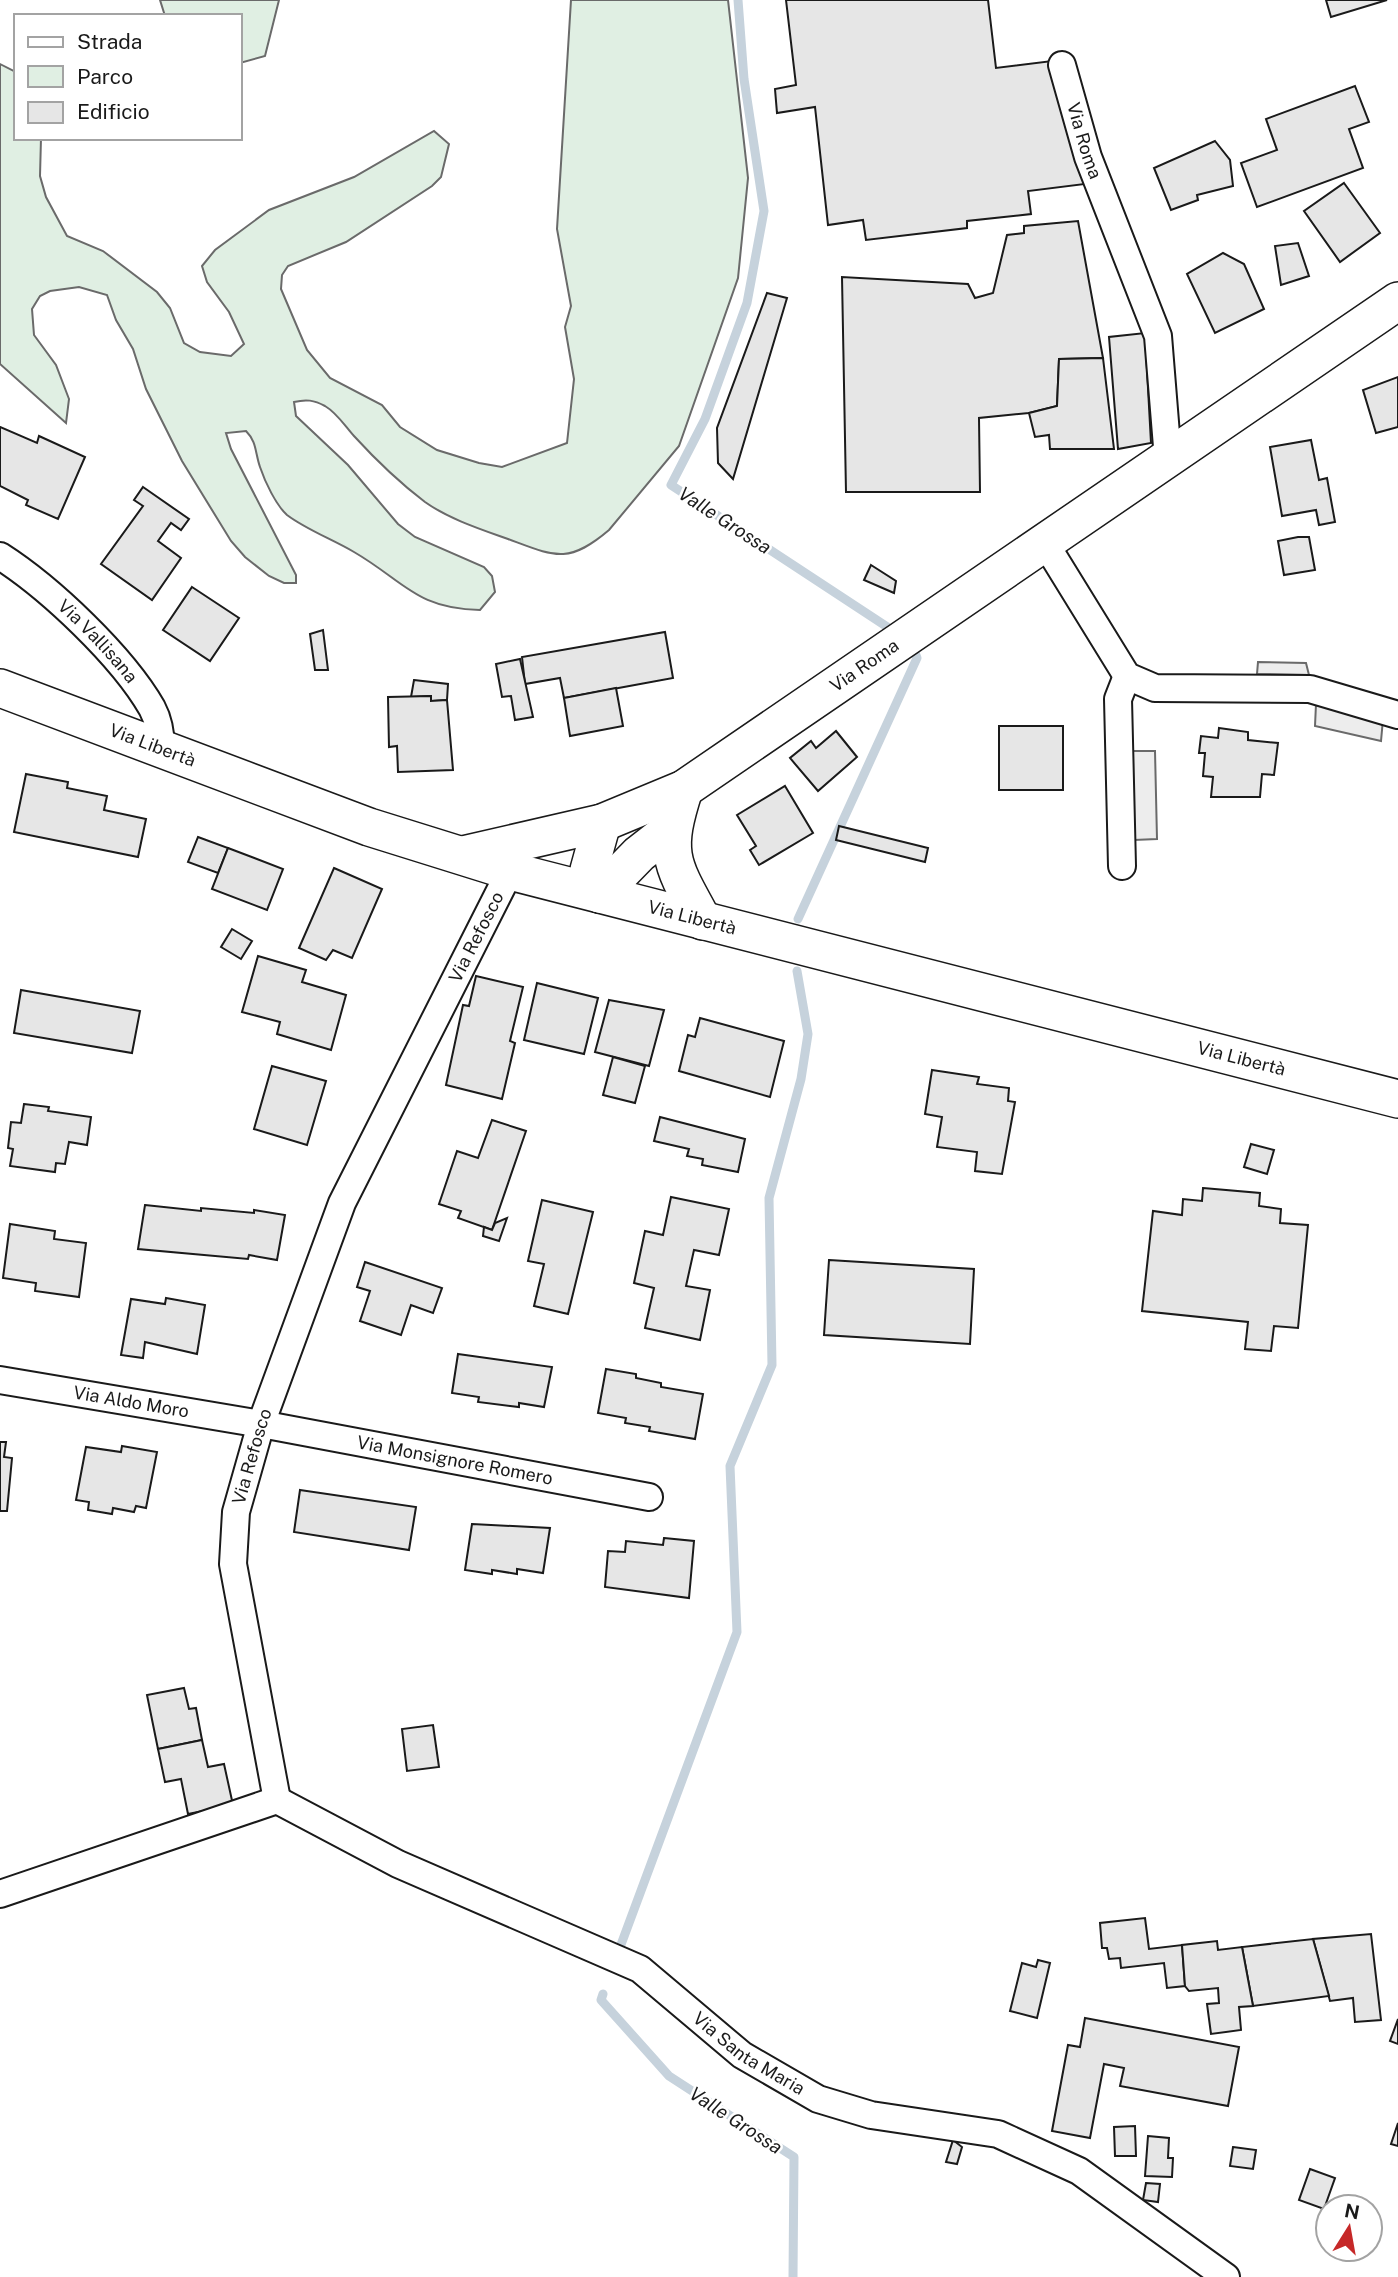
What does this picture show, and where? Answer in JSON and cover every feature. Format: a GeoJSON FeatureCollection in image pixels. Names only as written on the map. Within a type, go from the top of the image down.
{"type":"FeatureCollection","features":[{"type":"Feature","properties":{"kind":"main road","name":"Via Roma"},"geometry":{"type":"LineString","coordinates":[[463,855],[602,823],[684,789],[920,631],[1398,301]]}},
{"type":"Feature","properties":{"kind":"main road","name":"Via Libertà"},"geometry":{"type":"LineString","coordinates":[[0,688],[369,827],[510,871],[1398,1099]]}},
{"type":"Feature","properties":{"kind":"main road"},"geometry":{"type":"LineString","coordinates":[[684,789],[671,829],[671,858],[703,921]]}},
{"type":"Feature","properties":{"kind":"main road"},"geometry":{"type":"LineString","coordinates":[[602,823],[589,870],[600,894],[639,854],[671,829]]}},
{"type":"Feature","properties":{"kind":"street","name":"Via Roma"},"geometry":{"type":"LineString","coordinates":[[1062,65],[1088,157],[1158,336],[1168,459]]}},
{"type":"Feature","properties":{"kind":"street"},"geometry":{"type":"LineString","coordinates":[[1045,543],[1127,676],[1155,688],[1310,689],[1398,715]]}},
{"type":"Feature","properties":{"kind":"street","name":"Via Vallisana"},"geometry":{"type":"LineString","coordinates":[[0,556],[43,586],[90,633],[139,691],[153,709],[160,730],[161,749]]}},
{"type":"Feature","properties":{"kind":"street"},"geometry":{"type":"LineString","coordinates":[[1122,866],[1118,699],[1127,676]]}},
{"type":"Feature","properties":{"kind":"street","name":"Via Refosco"},"geometry":{"type":"LineString","coordinates":[[277,1800],[233,1564],[236,1512],[261,1424],[342,1203],[510,871]]}},
{"type":"Feature","properties":{"kind":"street","name":"Via Aldo Moro"},"geometry":{"type":"LineString","coordinates":[[0,1380],[261,1424]]}},
{"type":"Feature","properties":{"kind":"street","name":"Via Monsignore Romero"},"geometry":{"type":"LineString","coordinates":[[261,1424],[649,1497]]}},
{"type":"Feature","properties":{"kind":"street"},"geometry":{"type":"LineString","coordinates":[[0,1894],[277,1800]]}},
{"type":"Feature","properties":{"kind":"street","name":"Via Santa Maria"},"geometry":{"type":"LineString","coordinates":[[277,1800],[398,1864],[640,1969],[742,2055],[818,2099],[871,2115],[998,2134],[1057,2158],[1226,2277]]}},
{"type":"Feature","properties":{"kind":"green space"},"geometry":{"type":"Polygon","coordinates":[[[160,0],[279,0],[265,56],[242,62],[242,14],[164,14],[160,0]]]}},
{"type":"Feature","properties":{"kind":"green space"},"geometry":{"type":"Polygon","coordinates":[[[571,0],[728,0],[748,178],[738,278],[679,446],[609,530],[582,549],[571,553],[549,553],[454,519],[434,508],[397,479],[329,409],[317,402],[294,402],[296,416],[348,465],[398,524],[415,537],[484,567],[492,576],[495,592],[480,610],[440,605],[412,592],[354,552],[287,515],[268,486],[250,435],[246,431],[226,433],[231,449],[296,575],[296,583],[284,583],[269,576],[245,557],[231,541],[182,461],[146,389],[133,349],[116,320],[107,295],[79,287],[50,291],[40,296],[32,309],[34,335],[56,365],[69,399],[66,423],[0,364],[0,64],[14,71],[14,140],[41,140],[40,176],[46,197],[67,236],[103,251],[157,292],[170,308],[184,343],[200,352],[231,356],[244,344],[229,312],[207,282],[202,266],[215,250],[269,210],[354,177],[434,131],[449,144],[441,177],[432,186],[346,242],[288,266],[282,275],[281,289],[307,350],[330,378],[382,405],[400,427],[437,450],[479,463],[502,467],[567,443],[574,379],[565,327],[571,306],[557,229],[571,0]]]}},
{"type":"Feature","properties":{"kind":"shaded area"},"geometry":{"type":"Polygon","coordinates":[[[1258,662],[1306,663],[1309,675],[1257,674],[1258,662]]]}},
{"type":"Feature","properties":{"kind":"shaded area"},"geometry":{"type":"Polygon","coordinates":[[[1316,704],[1383,719],[1381,741],[1315,726],[1316,704]]]}},
{"type":"Feature","properties":{"kind":"shaded area"},"geometry":{"type":"Polygon","coordinates":[[[1132,751],[1155,751],[1157,839],[1134,840],[1132,751]]]}},
{"type":"Feature","properties":{"kind":"building"},"geometry":{"type":"Polygon","coordinates":[[[786,0],[988,0],[996,68],[1052,61],[1085,184],[1028,191],[1031,214],[967,221],[967,228],[866,240],[863,220],[828,225],[815,107],[777,113],[775,89],[796,85],[786,0]]]}},
{"type":"Feature","properties":{"kind":"building"},"geometry":{"type":"Polygon","coordinates":[[[1326,0],[1387,0],[1331,17],[1326,0]]]}},
{"type":"Feature","properties":{"kind":"building"},"geometry":{"type":"Polygon","coordinates":[[[1355,86],[1369,122],[1349,129],[1363,168],[1257,207],[1241,163],[1277,150],[1266,119],[1355,86]]]}},
{"type":"Feature","properties":{"kind":"building"},"geometry":{"type":"Polygon","coordinates":[[[1215,141],[1230,160],[1233,186],[1197,195],[1198,200],[1171,210],[1154,168],[1215,141]]]}},
{"type":"Feature","properties":{"kind":"building"},"geometry":{"type":"Polygon","coordinates":[[[1344,183],[1380,233],[1340,262],[1304,211],[1344,183]]]}},
{"type":"Feature","properties":{"kind":"building"},"geometry":{"type":"Polygon","coordinates":[[[1078,221],[1103,358],[1059,359],[1057,406],[1029,413],[979,418],[980,492],[846,492],[842,277],[968,284],[975,298],[993,293],[1007,235],[1024,233],[1024,226],[1078,221]]]}},
{"type":"Feature","properties":{"kind":"building"},"geometry":{"type":"Polygon","coordinates":[[[1298,243],[1309,276],[1281,285],[1275,246],[1298,243]]]}},
{"type":"Feature","properties":{"kind":"building"},"geometry":{"type":"Polygon","coordinates":[[[1223,253],[1244,264],[1264,309],[1215,333],[1187,274],[1223,253]]]}},
{"type":"Feature","properties":{"kind":"building"},"geometry":{"type":"Polygon","coordinates":[[[767,293],[787,298],[733,479],[718,463],[717,428],[767,293]]]}},
{"type":"Feature","properties":{"kind":"building"},"geometry":{"type":"Polygon","coordinates":[[[1145,333],[1151,443],[1118,449],[1109,337],[1145,333]]]}},
{"type":"Feature","properties":{"kind":"building"},"geometry":{"type":"Polygon","coordinates":[[[1103,358],[1114,449],[1050,449],[1049,435],[1035,437],[1029,413],[1057,406],[1059,359],[1103,358]]]}},
{"type":"Feature","properties":{"kind":"building"},"geometry":{"type":"Polygon","coordinates":[[[1398,377],[1398,427],[1376,433],[1363,390],[1398,377]]]}},
{"type":"Feature","properties":{"kind":"building"},"geometry":{"type":"Polygon","coordinates":[[[0,427],[37,443],[39,436],[85,457],[58,519],[26,505],[28,500],[0,486],[0,427]]]}},
{"type":"Feature","properties":{"kind":"building"},"geometry":{"type":"Polygon","coordinates":[[[1311,440],[1319,480],[1327,478],[1335,522],[1319,525],[1316,510],[1282,516],[1270,447],[1311,440]]]}},
{"type":"Feature","properties":{"kind":"building"},"geometry":{"type":"Polygon","coordinates":[[[143,487],[189,519],[181,530],[171,523],[158,541],[181,558],[152,600],[101,564],[143,506],[134,500],[143,487]]]}},
{"type":"Feature","properties":{"kind":"building"},"geometry":{"type":"Polygon","coordinates":[[[1309,537],[1315,570],[1284,575],[1278,541],[1309,537]]]}},
{"type":"Feature","properties":{"kind":"building"},"geometry":{"type":"Polygon","coordinates":[[[871,565],[896,581],[894,593],[864,580],[871,565]]]}},
{"type":"Feature","properties":{"kind":"building"},"geometry":{"type":"Polygon","coordinates":[[[192,587],[239,618],[210,661],[163,630],[192,587]]]}},
{"type":"Feature","properties":{"kind":"building"},"geometry":{"type":"Polygon","coordinates":[[[323,630],[328,670],[315,670],[310,634],[323,630]]]}},
{"type":"Feature","properties":{"kind":"building"},"geometry":{"type":"Polygon","coordinates":[[[665,632],[673,678],[564,698],[560,678],[525,684],[522,657],[665,632]]]}},
{"type":"Feature","properties":{"kind":"building"},"geometry":{"type":"Polygon","coordinates":[[[520,659],[533,717],[515,720],[511,696],[502,697],[496,664],[520,659]]]}},
{"type":"Feature","properties":{"kind":"building"},"geometry":{"type":"Polygon","coordinates":[[[414,680],[448,684],[447,700],[431,701],[431,696],[411,697],[414,680]]]}},
{"type":"Feature","properties":{"kind":"building"},"geometry":{"type":"Polygon","coordinates":[[[616,688],[623,726],[570,736],[564,698],[616,688]]]}},
{"type":"Feature","properties":{"kind":"building"},"geometry":{"type":"Polygon","coordinates":[[[431,696],[431,701],[447,700],[453,770],[398,772],[397,746],[389,747],[388,697],[431,696]]]}},
{"type":"Feature","properties":{"kind":"building"},"geometry":{"type":"Polygon","coordinates":[[[999,726],[1063,726],[1063,790],[999,790],[999,726]]]}},
{"type":"Feature","properties":{"kind":"building"},"geometry":{"type":"Polygon","coordinates":[[[1219,728],[1248,732],[1248,740],[1278,743],[1274,775],[1262,774],[1260,797],[1211,797],[1213,777],[1203,776],[1205,753],[1199,753],[1201,736],[1218,738],[1219,728]]]}},
{"type":"Feature","properties":{"kind":"building"},"geometry":{"type":"Polygon","coordinates":[[[836,731],[857,757],[818,791],[790,758],[811,741],[816,748],[836,731]]]}},
{"type":"Feature","properties":{"kind":"building"},"geometry":{"type":"Polygon","coordinates":[[[26,774],[68,782],[67,788],[107,796],[104,810],[146,819],[138,857],[14,832],[26,774]]]}},
{"type":"Feature","properties":{"kind":"building"},"geometry":{"type":"Polygon","coordinates":[[[785,786],[813,833],[759,865],[750,850],[756,846],[737,815],[785,786]]]}},
{"type":"Feature","properties":{"kind":"building"},"geometry":{"type":"Polygon","coordinates":[[[839,826],[928,848],[925,862],[836,840],[839,826]]]}},
{"type":"Feature","properties":{"kind":"building"},"geometry":{"type":"Polygon","coordinates":[[[198,837],[228,848],[218,873],[188,862],[198,837]]]}},
{"type":"Feature","properties":{"kind":"building"},"geometry":{"type":"Polygon","coordinates":[[[228,848],[283,869],[267,910],[212,889],[228,848]]]}},
{"type":"Feature","properties":{"kind":"building"},"geometry":{"type":"Polygon","coordinates":[[[334,868],[382,889],[352,958],[333,950],[326,960],[299,948],[334,868]]]}},
{"type":"Feature","properties":{"kind":"building"},"geometry":{"type":"Polygon","coordinates":[[[232,929],[252,941],[241,959],[221,947],[232,929]]]}},
{"type":"Feature","properties":{"kind":"building"},"geometry":{"type":"Polygon","coordinates":[[[258,956],[306,970],[302,982],[346,995],[331,1050],[277,1034],[280,1022],[242,1012],[258,956]]]}},
{"type":"Feature","properties":{"kind":"building"},"geometry":{"type":"Polygon","coordinates":[[[476,976],[523,987],[510,1041],[515,1043],[502,1099],[446,1085],[463,1005],[469,1006],[476,976]]]}},
{"type":"Feature","properties":{"kind":"building"},"geometry":{"type":"Polygon","coordinates":[[[537,983],[598,998],[584,1054],[524,1040],[537,983]]]}},
{"type":"Feature","properties":{"kind":"building"},"geometry":{"type":"Polygon","coordinates":[[[21,990],[140,1011],[132,1053],[14,1033],[21,990]]]}},
{"type":"Feature","properties":{"kind":"building"},"geometry":{"type":"Polygon","coordinates":[[[609,1000],[664,1010],[649,1066],[595,1052],[609,1000]]]}},
{"type":"Feature","properties":{"kind":"building"},"geometry":{"type":"Polygon","coordinates":[[[700,1018],[784,1041],[770,1097],[679,1071],[688,1035],[695,1037],[700,1018]]]}},
{"type":"Feature","properties":{"kind":"building"},"geometry":{"type":"Polygon","coordinates":[[[613,1057],[645,1066],[635,1103],[603,1095],[613,1057]]]}},
{"type":"Feature","properties":{"kind":"building"},"geometry":{"type":"Polygon","coordinates":[[[272,1066],[326,1081],[307,1145],[254,1129],[272,1066]]]}},
{"type":"Feature","properties":{"kind":"building"},"geometry":{"type":"Polygon","coordinates":[[[932,1070],[979,1077],[977,1084],[1009,1088],[1008,1101],[1015,1102],[1002,1174],[975,1171],[977,1152],[937,1147],[942,1117],[925,1114],[932,1070]]]}},
{"type":"Feature","properties":{"kind":"building"},"geometry":{"type":"Polygon","coordinates":[[[24,1104],[49,1107],[48,1111],[91,1117],[87,1145],[69,1142],[65,1164],[56,1163],[55,1172],[10,1166],[13,1149],[8,1148],[11,1122],[21,1123],[24,1104]]]}},
{"type":"Feature","properties":{"kind":"building"},"geometry":{"type":"Polygon","coordinates":[[[660,1117],[745,1139],[738,1172],[702,1165],[703,1159],[687,1156],[689,1149],[654,1141],[660,1117]]]}},
{"type":"Feature","properties":{"kind":"building"},"geometry":{"type":"Polygon","coordinates":[[[492,1120],[526,1131],[492,1230],[458,1218],[461,1211],[439,1204],[457,1151],[478,1158],[492,1120]]]}},
{"type":"Feature","properties":{"kind":"building"},"geometry":{"type":"Polygon","coordinates":[[[1251,1144],[1274,1150],[1267,1174],[1244,1167],[1251,1144]]]}},
{"type":"Feature","properties":{"kind":"building"},"geometry":{"type":"Polygon","coordinates":[[[1203,1188],[1260,1193],[1259,1206],[1281,1209],[1280,1223],[1308,1225],[1298,1328],[1274,1326],[1271,1351],[1245,1349],[1248,1322],[1142,1311],[1153,1211],[1182,1215],[1183,1199],[1202,1201],[1203,1188]]]}},
{"type":"Feature","properties":{"kind":"building"},"geometry":{"type":"Polygon","coordinates":[[[671,1197],[729,1209],[719,1255],[694,1250],[686,1286],[710,1290],[700,1340],[645,1328],[654,1288],[634,1283],[645,1231],[663,1235],[671,1197]]]}},
{"type":"Feature","properties":{"kind":"building"},"geometry":{"type":"Polygon","coordinates":[[[542,1200],[593,1212],[568,1314],[534,1306],[544,1264],[528,1261],[542,1200]]]}},
{"type":"Feature","properties":{"kind":"building"},"geometry":{"type":"Polygon","coordinates":[[[145,1205],[201,1211],[201,1208],[254,1213],[254,1210],[285,1215],[277,1260],[249,1255],[248,1259],[138,1249],[145,1205]]]}},
{"type":"Feature","properties":{"kind":"building"},"geometry":{"type":"Polygon","coordinates":[[[507,1218],[499,1241],[483,1236],[484,1227],[492,1230],[495,1223],[507,1218]]]}},
{"type":"Feature","properties":{"kind":"building"},"geometry":{"type":"Polygon","coordinates":[[[10,1224],[55,1231],[54,1239],[86,1243],[79,1297],[35,1291],[36,1283],[3,1278],[10,1224]]]}},
{"type":"Feature","properties":{"kind":"building"},"geometry":{"type":"Polygon","coordinates":[[[829,1260],[974,1269],[970,1344],[824,1335],[829,1260]]]}},
{"type":"Feature","properties":{"kind":"building"},"geometry":{"type":"Polygon","coordinates":[[[365,1262],[442,1288],[433,1313],[411,1305],[401,1335],[360,1321],[370,1291],[357,1287],[365,1262]]]}},
{"type":"Feature","properties":{"kind":"building"},"geometry":{"type":"Polygon","coordinates":[[[166,1298],[205,1305],[197,1354],[145,1342],[143,1358],[121,1355],[131,1299],[165,1304],[166,1298]]]}},
{"type":"Feature","properties":{"kind":"building"},"geometry":{"type":"Polygon","coordinates":[[[458,1354],[552,1367],[544,1407],[519,1403],[519,1407],[478,1402],[479,1397],[452,1393],[458,1354]]]}},
{"type":"Feature","properties":{"kind":"building"},"geometry":{"type":"Polygon","coordinates":[[[606,1369],[636,1374],[636,1378],[661,1383],[661,1387],[703,1394],[695,1439],[649,1431],[650,1427],[625,1423],[626,1418],[598,1413],[606,1369]]]}},
{"type":"Feature","properties":{"kind":"building"},"geometry":{"type":"Polygon","coordinates":[[[0,1442],[6,1442],[4,1457],[12,1458],[7,1511],[0,1511],[0,1442]]]}},
{"type":"Feature","properties":{"kind":"building"},"geometry":{"type":"Polygon","coordinates":[[[122,1446],[157,1452],[146,1508],[136,1506],[134,1512],[113,1508],[112,1514],[88,1510],[89,1502],[76,1500],[86,1447],[121,1452],[122,1446]]]}},
{"type":"Feature","properties":{"kind":"building"},"geometry":{"type":"Polygon","coordinates":[[[300,1490],[416,1507],[409,1550],[294,1532],[300,1490]]]}},
{"type":"Feature","properties":{"kind":"building"},"geometry":{"type":"Polygon","coordinates":[[[472,1524],[550,1528],[543,1573],[517,1569],[517,1574],[465,1570],[472,1524]]]}},
{"type":"Feature","properties":{"kind":"building"},"geometry":{"type":"Polygon","coordinates":[[[664,1538],[694,1541],[689,1598],[605,1587],[608,1551],[625,1552],[626,1541],[663,1545],[664,1538]]]}},
{"type":"Feature","properties":{"kind":"building"},"geometry":{"type":"Polygon","coordinates":[[[184,1688],[189,1709],[196,1708],[202,1740],[158,1749],[147,1695],[184,1688]]]}},
{"type":"Feature","properties":{"kind":"building"},"geometry":{"type":"Polygon","coordinates":[[[433,1725],[439,1767],[407,1771],[402,1729],[433,1725]]]}},
{"type":"Feature","properties":{"kind":"building"},"geometry":{"type":"Polygon","coordinates":[[[202,1740],[208,1767],[224,1764],[233,1805],[188,1814],[181,1779],[165,1782],[158,1749],[202,1740]]]}},
{"type":"Feature","properties":{"kind":"building"},"geometry":{"type":"Polygon","coordinates":[[[1145,1918],[1149,1949],[1182,1945],[1185,1986],[1167,1988],[1164,1963],[1121,1968],[1120,1958],[1109,1959],[1107,1948],[1102,1948],[1100,1923],[1145,1918]]]}},
{"type":"Feature","properties":{"kind":"building"},"geometry":{"type":"Polygon","coordinates":[[[1371,1934],[1381,2020],[1355,2022],[1353,1998],[1330,2001],[1313,1939],[1371,1934]]]}},
{"type":"Feature","properties":{"kind":"building"},"geometry":{"type":"Polygon","coordinates":[[[1313,1939],[1329,1996],[1253,2006],[1242,1947],[1313,1939]]]}},
{"type":"Feature","properties":{"kind":"building"},"geometry":{"type":"Polygon","coordinates":[[[1217,1941],[1218,1950],[1242,1947],[1253,2006],[1239,2007],[1241,2030],[1211,2034],[1207,2004],[1219,2003],[1218,1988],[1189,1991],[1185,1986],[1182,1945],[1217,1941]]]}},
{"type":"Feature","properties":{"kind":"building"},"geometry":{"type":"Polygon","coordinates":[[[1038,1960],[1050,1963],[1037,2018],[1010,2011],[1022,1963],[1036,1967],[1038,1960]]]}},
{"type":"Feature","properties":{"kind":"building"},"geometry":{"type":"Polygon","coordinates":[[[1085,2018],[1239,2047],[1228,2106],[1120,2086],[1124,2068],[1104,2064],[1090,2138],[1052,2131],[1068,2045],[1080,2047],[1085,2018]]]}},
{"type":"Feature","properties":{"kind":"building"},"geometry":{"type":"Polygon","coordinates":[[[1398,2019],[1398,2044],[1390,2041],[1398,2019]]]}},
{"type":"Feature","properties":{"kind":"building"},"geometry":{"type":"Polygon","coordinates":[[[1398,2123],[1398,2146],[1391,2144],[1398,2123]]]}},
{"type":"Feature","properties":{"kind":"building"},"geometry":{"type":"Polygon","coordinates":[[[1135,2126],[1136,2156],[1115,2156],[1114,2127],[1135,2126]]]}},
{"type":"Feature","properties":{"kind":"building"},"geometry":{"type":"Polygon","coordinates":[[[1148,2136],[1169,2138],[1168,2158],[1173,2158],[1172,2177],[1145,2176],[1148,2136]]]}},
{"type":"Feature","properties":{"kind":"building"},"geometry":{"type":"Polygon","coordinates":[[[953,2140],[962,2147],[957,2164],[946,2162],[953,2140]]]}},
{"type":"Feature","properties":{"kind":"building"},"geometry":{"type":"Polygon","coordinates":[[[1233,2147],[1256,2150],[1253,2169],[1230,2166],[1233,2147]]]}},
{"type":"Feature","properties":{"kind":"building"},"geometry":{"type":"Polygon","coordinates":[[[1310,2169],[1335,2178],[1330,2193],[1314,2193],[1314,2205],[1299,2200],[1310,2169]]]}},
{"type":"Feature","properties":{"kind":"building"},"geometry":{"type":"Polygon","coordinates":[[[1146,2183],[1160,2184],[1158,2202],[1143,2200],[1146,2183]]]}},
{"type":"Feature","properties":{"kind":"waterway","name":"Valle Grossa"},"geometry":{"type":"LineString","coordinates":[[738,0],[744,79],[764,211],[747,303],[705,419],[671,485],[898,634]]}},
{"type":"Feature","properties":{"kind":"waterway","name":"Valle Grossa"},"geometry":{"type":"LineString","coordinates":[[798,919],[917,658],[912,644]]}},
{"type":"Feature","properties":{"kind":"waterway"},"geometry":{"type":"LineString","coordinates":[[619,1950],[737,1632],[730,1466],[772,1365],[769,1198],[801,1079],[808,1034],[797,971]]}},
{"type":"Feature","properties":{"kind":"waterway","name":"Valle Grossa"},"geometry":{"type":"LineString","coordinates":[[603,1994],[601,2000],[669,2076],[794,2157],[793,2277]]}}]}
